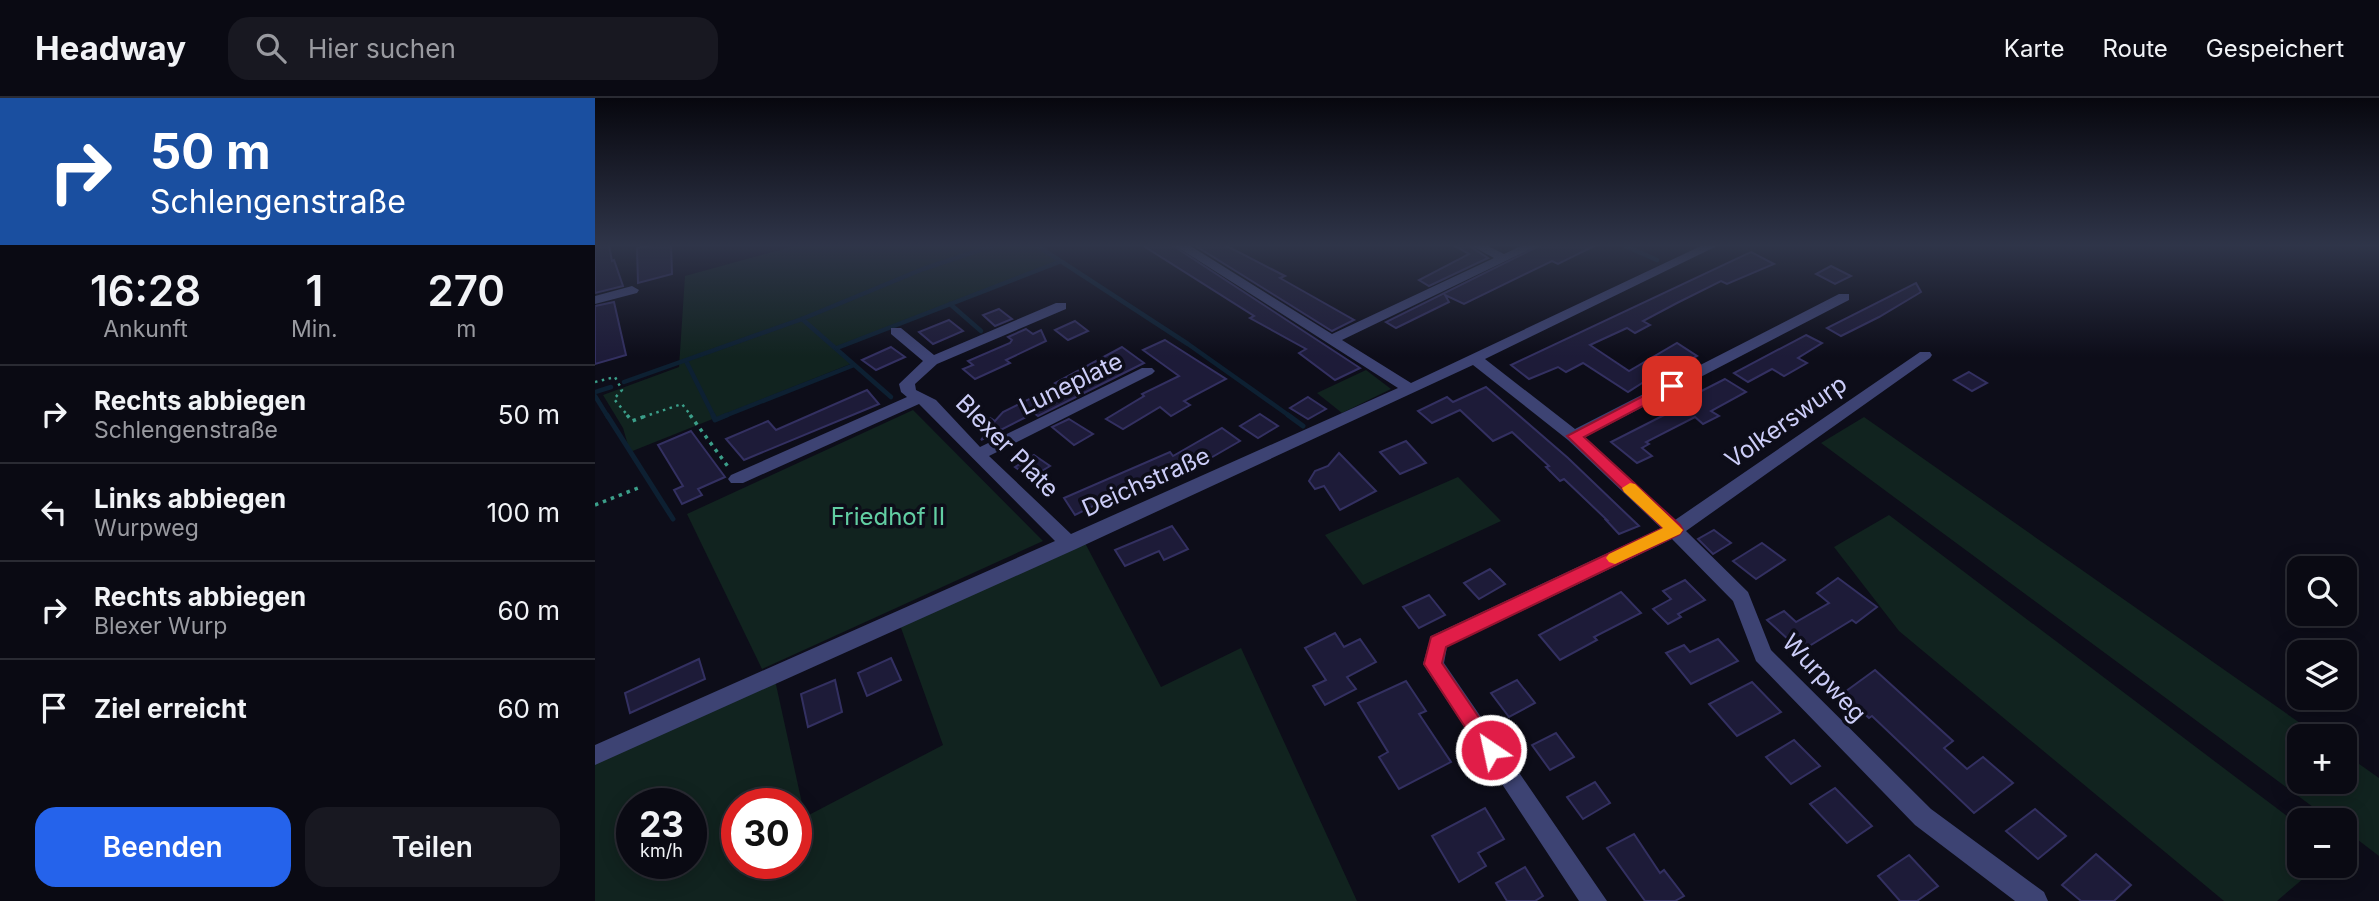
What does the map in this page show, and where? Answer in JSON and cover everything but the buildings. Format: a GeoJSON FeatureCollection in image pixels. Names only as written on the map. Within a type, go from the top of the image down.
{"type":"FeatureCollection","features":[{"type":"Feature","properties":{"kind":"street"},"geometry":{"type":"LineString","coordinates":[[1239,282],[1409,389]]}},
{"type":"Feature","properties":{"kind":"street"},"geometry":{"type":"LineString","coordinates":[[1330,340],[1451,282]]}},
{"type":"Feature","properties":{"kind":"street","name":"Deichstraße"},"geometry":{"type":"LineString","coordinates":[[595,755],[1070,544],[1475,359],[1635,282]]}},
{"type":"Feature","properties":{"kind":"street"},"geometry":{"type":"LineString","coordinates":[[595,300],[632,289]]}},
{"type":"Feature","properties":{"kind":"street"},"geometry":{"type":"LineString","coordinates":[[1574,436],[1844,297]]}},
{"type":"Feature","properties":{"kind":"street"},"geometry":{"type":"LineString","coordinates":[[896,331],[932,361],[1061,306]]}},
{"type":"Feature","properties":{"kind":"street","name":"Volkerswurp"},"geometry":{"type":"LineString","coordinates":[[1594,901],[1433,664],[1438,642],[1674,530],[1925,355]]}},
{"type":"Feature","properties":{"kind":"street","name":"Wurpweg"},"geometry":{"type":"LineString","coordinates":[[1475,359],[1574,436],[1741,597],[1763,655],[1923,817],[2035,901]]}},
{"type":"Feature","properties":{"kind":"street","name":"Blexer Plate"},"geometry":{"type":"LineString","coordinates":[[932,361],[918,370],[907,384],[909,392],[930,403],[978,455],[1070,544]]}},
{"type":"Feature","properties":{"kind":"street","name":"Luneplate"},"geometry":{"type":"LineString","coordinates":[[978,455],[1147,372]]}},
{"type":"Feature","properties":{"kind":"street"},"geometry":{"type":"LineString","coordinates":[[737,479],[916,398]]}},
{"type":"Feature","properties":{"kind":"path"},"geometry":{"type":"LineString","coordinates":[[595,382],[615,377],[622,390],[614,399],[632,421],[681,404],[737,479]]}},
{"type":"Feature","properties":{"kind":"path"},"geometry":{"type":"LineString","coordinates":[[595,505],[638,488]]}},
{"type":"Feature","properties":{"kind":"green space"},"geometry":{"type":"Polygon","coordinates":[[[685,282],[1006,282],[838,348],[853,363],[630,452],[623,428],[603,395],[679,367],[685,282]]]}},
{"type":"Feature","properties":{"kind":"green space"},"geometry":{"type":"Polygon","coordinates":[[[1366,370],[1391,389],[1342,413],[1317,393],[1366,370]]]}},
{"type":"Feature","properties":{"kind":"green space","name":"Friedhof II"},"geometry":{"type":"Polygon","coordinates":[[[913,410],[1043,541],[762,669],[687,514],[913,410]]]}},
{"type":"Feature","properties":{"kind":"green space"},"geometry":{"type":"Polygon","coordinates":[[[1864,417],[2301,724],[2287,724],[2287,788],[1821,443],[1864,417]]]}},
{"type":"Feature","properties":{"kind":"green space"},"geometry":{"type":"Polygon","coordinates":[[[1458,477],[1501,521],[1363,585],[1325,535],[1458,477]]]}},
{"type":"Feature","properties":{"kind":"green space"},"geometry":{"type":"Polygon","coordinates":[[[1889,515],[2287,816],[2287,878],[2304,878],[2277,901],[2224,901],[1899,631],[1834,547],[1889,515]]]}},
{"type":"Feature","properties":{"kind":"green space"},"geometry":{"type":"Polygon","coordinates":[[[1085,543],[1161,687],[1241,648],[1357,901],[595,901],[595,761],[775,680],[799,788],[721,788],[721,879],[812,879],[812,813],[943,745],[900,625],[1085,543]]]}},
{"type":"Feature","properties":{"kind":"green space"},"geometry":{"type":"Polygon","coordinates":[[[2357,762],[2379,778],[2379,856],[2357,839],[2357,808],[2314,808],[2296,794],[2357,794],[2357,762]]]}},
{"type":"Feature","properties":{"kind":"waterway"},"geometry":{"type":"LineString","coordinates":[[802,319],[890,282]]}},
{"type":"Feature","properties":{"kind":"waterway"},"geometry":{"type":"LineString","coordinates":[[950,304],[1006,282]]}},
{"type":"Feature","properties":{"kind":"waterway"},"geometry":{"type":"LineString","coordinates":[[1094,282],[1188,344],[1291,417]]}},
{"type":"Feature","properties":{"kind":"waterway"},"geometry":{"type":"LineString","coordinates":[[837,348],[950,304]]}},
{"type":"Feature","properties":{"kind":"waterway"},"geometry":{"type":"LineString","coordinates":[[950,304],[981,331]]}},
{"type":"Feature","properties":{"kind":"waterway"},"geometry":{"type":"LineString","coordinates":[[624,382],[802,319]]}},
{"type":"Feature","properties":{"kind":"waterway"},"geometry":{"type":"LineString","coordinates":[[802,319],[891,397]]}},
{"type":"Feature","properties":{"kind":"waterway"},"geometry":{"type":"LineString","coordinates":[[686,361],[713,415]]}},
{"type":"Feature","properties":{"kind":"waterway"},"geometry":{"type":"LineString","coordinates":[[726,416],[854,365]]}},
{"type":"Feature","properties":{"kind":"waterway"},"geometry":{"type":"LineString","coordinates":[[595,392],[611,387]]}},
{"type":"Feature","properties":{"kind":"waterway"},"geometry":{"type":"LineString","coordinates":[[595,396],[608,417]]}},
{"type":"Feature","properties":{"kind":"waterway"},"geometry":{"type":"LineString","coordinates":[[607,415],[673,519]]}},
{"type":"Feature","properties":{"kind":"waterway"},"geometry":{"type":"LineString","coordinates":[[713,415],[715,420],[726,416]]}},
{"type":"Feature","properties":{"kind":"waterway"},"geometry":{"type":"LineString","coordinates":[[1288,415],[1303,426]]}},
{"type":"Feature","properties":{"kind":"slow traffic"},"geometry":{"type":"LineString","coordinates":[[1615,558],[1674,530],[1630,488]]}},
{"type":"Feature","properties":{"kind":"route"},"geometry":{"type":"LineString","coordinates":[[1491,750],[1433,664],[1438,642],[1674,530],[1574,436],[1672,386]]}}]}
